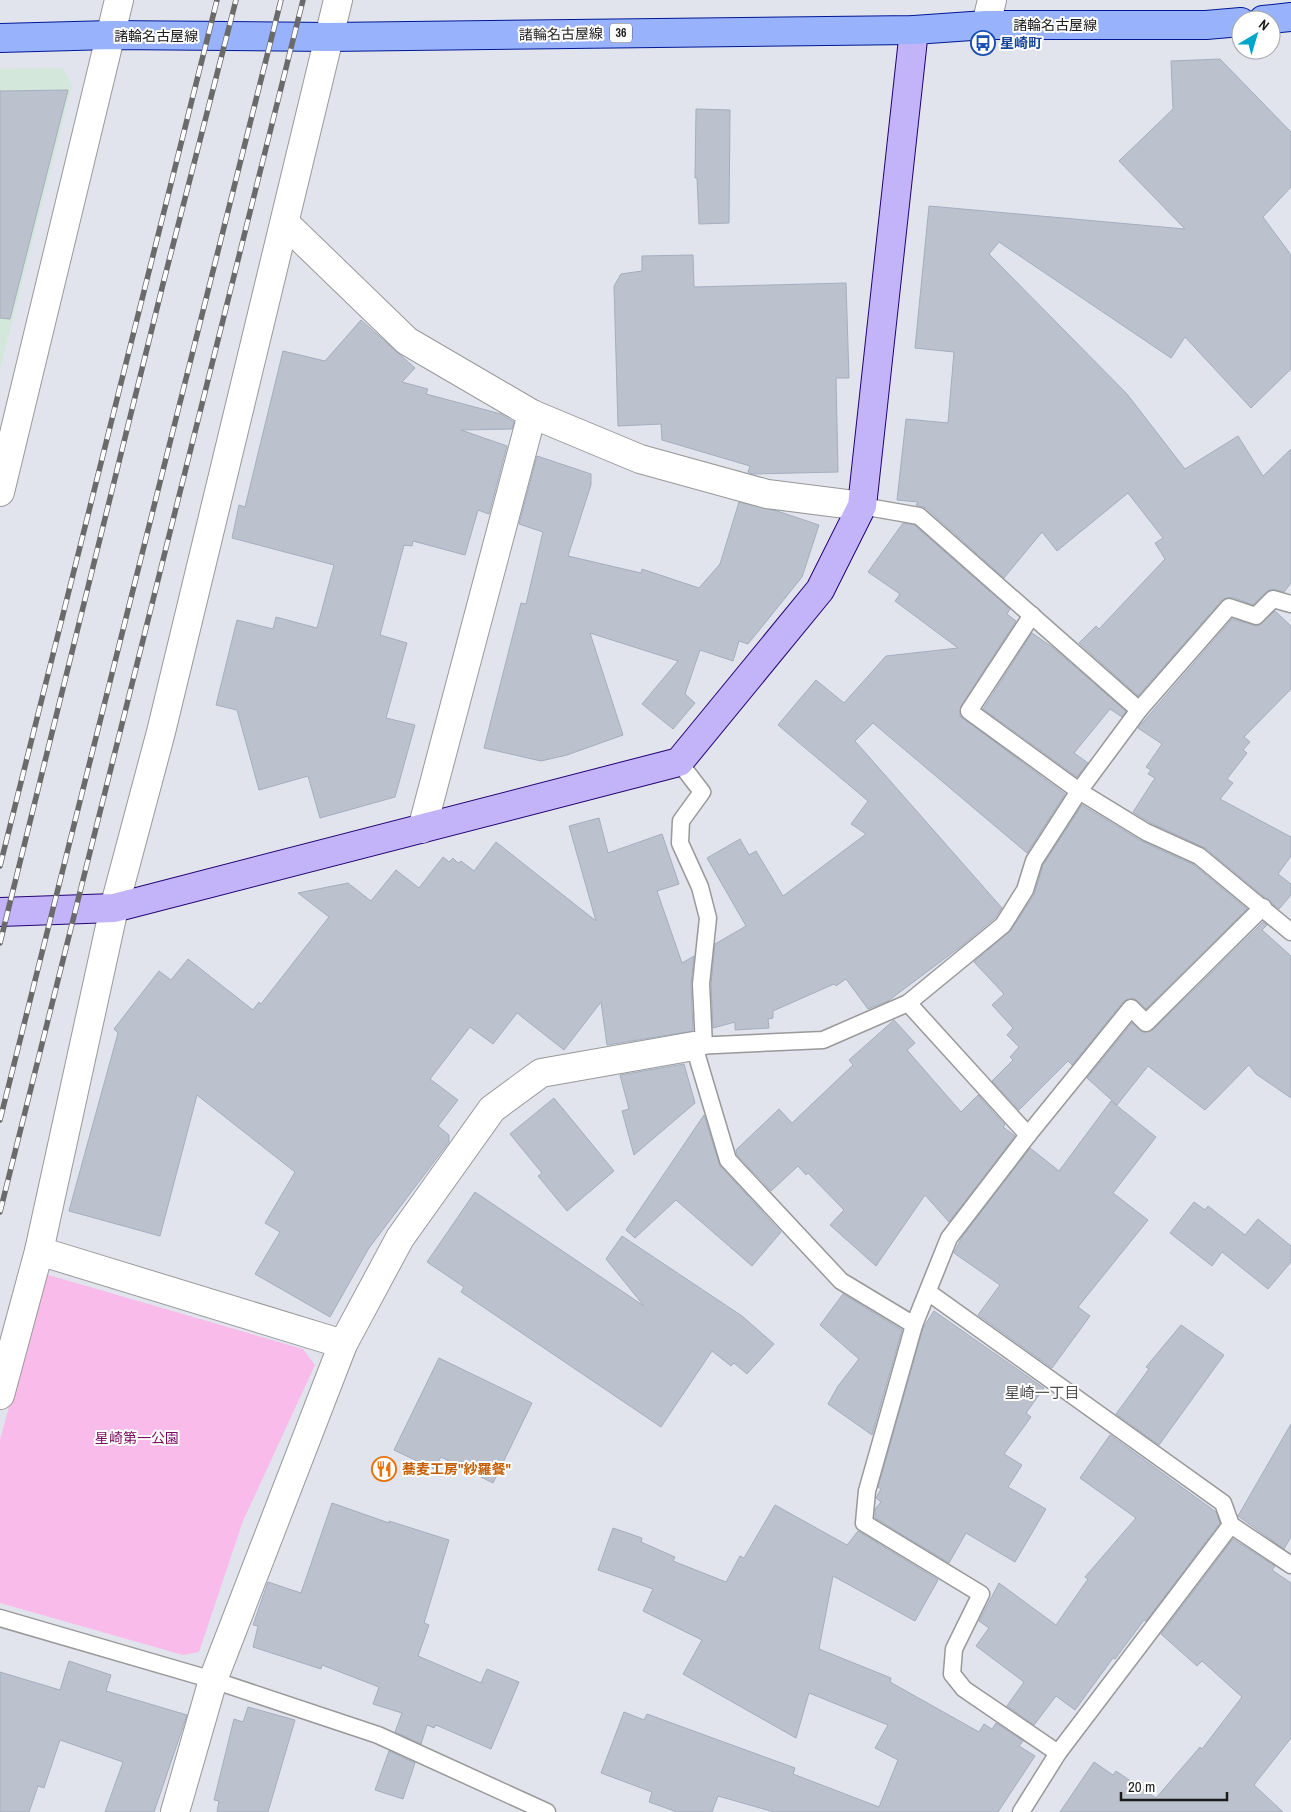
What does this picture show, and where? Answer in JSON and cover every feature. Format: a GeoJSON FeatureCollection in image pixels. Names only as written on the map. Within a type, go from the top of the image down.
{"type":"FeatureCollection","features":[{"type":"Feature","properties":{"kind":"main road","name":"諸輪名古屋線"},"geometry":{"type":"LineString","coordinates":[[0,38],[111,36],[329,37],[914,30],[989,13],[1206,25],[1231,23]]}},
{"type":"Feature","properties":{"kind":"street"},"geometry":{"type":"LineString","coordinates":[[0,492],[120,0]]}},
{"type":"Feature","properties":{"kind":"street"},"geometry":{"type":"LineString","coordinates":[[0,1395],[39,1251],[114,908],[161,732],[286,223],[338,0]]}},
{"type":"Feature","properties":{"kind":"street"},"geometry":{"type":"LineString","coordinates":[[0,912],[114,908],[679,762],[820,590],[862,506],[914,30]]}},
{"type":"Feature","properties":{"kind":"street"},"geometry":{"type":"LineString","coordinates":[[286,223],[407,341],[532,414],[640,459],[767,494],[862,506]]}},
{"type":"Feature","properties":{"kind":"street"},"geometry":{"type":"LineString","coordinates":[[422,829],[532,414]]}},
{"type":"Feature","properties":{"kind":"street"},"geometry":{"type":"LineString","coordinates":[[175,1812],[212,1680],[343,1344],[400,1238],[492,1109],[541,1074],[699,1046]]}},
{"type":"Feature","properties":{"kind":"street"},"geometry":{"type":"LineString","coordinates":[[39,1251],[343,1344]]}},
{"type":"Feature","properties":{"kind":"lane"},"geometry":{"type":"LineString","coordinates":[[862,506],[919,516],[1139,710]]}},
{"type":"Feature","properties":{"kind":"lane"},"geometry":{"type":"LineString","coordinates":[[699,1046],[823,1040],[908,1003],[1003,925],[1025,890],[1034,861],[1079,791],[1139,710],[1229,607],[1256,616],[1274,600],[1291,604]]}},
{"type":"Feature","properties":{"kind":"lane"},"geometry":{"type":"LineString","coordinates":[[1032,615],[969,711],[1079,791],[1146,832],[1199,856],[1291,932]]}},
{"type":"Feature","properties":{"kind":"lane"},"geometry":{"type":"LineString","coordinates":[[679,762],[702,792],[682,821],[680,843],[700,887],[708,918],[701,984],[699,1046],[728,1160],[841,1281],[914,1324]]}},
{"type":"Feature","properties":{"kind":"lane"},"geometry":{"type":"LineString","coordinates":[[1058,1753],[964,1689],[952,1674],[954,1649],[981,1594],[864,1523],[867,1491],[914,1324],[949,1238],[1028,1135],[1131,1008],[1146,1023],[1263,907]]}},
{"type":"Feature","properties":{"kind":"lane"},"geometry":{"type":"LineString","coordinates":[[908,1003],[1028,1135]]}},
{"type":"Feature","properties":{"kind":"lane"},"geometry":{"type":"LineString","coordinates":[[928,1292],[1223,1503],[1231,1525],[1291,1566]]}},
{"type":"Feature","properties":{"kind":"lane"},"geometry":{"type":"LineString","coordinates":[[1021,1812],[1058,1753],[1231,1525]]}},
{"type":"Feature","properties":{"kind":"lane"},"geometry":{"type":"LineString","coordinates":[[0,1618],[212,1680],[378,1735],[548,1812]]}},
{"type":"Feature","properties":{"kind":"shaded area"},"geometry":{"type":"Polygon","coordinates":[[[62,68],[72,85],[0,369],[0,69],[62,68]]]}},
{"type":"Feature","properties":{"kind":"green space","name":"星崎第一公園"},"geometry":{"type":"Polygon","coordinates":[[[45,1274],[303,1349],[315,1365],[243,1521],[199,1652],[183,1655],[0,1603],[0,1440],[45,1274]]]}},
{"type":"Feature","properties":{"kind":"building"},"geometry":{"type":"Polygon","coordinates":[[[1220,59],[1291,132],[1291,187],[1263,217],[1291,255],[1291,369],[1251,408],[1185,337],[1171,358],[999,242],[989,254],[1127,394],[1185,469],[1238,436],[1263,476],[1291,449],[1291,583],[1284,592],[1271,589],[1253,605],[1232,597],[1222,600],[1138,696],[1079,643],[1096,626],[1099,629],[1165,559],[1155,543],[1163,538],[1128,493],[1057,551],[1042,532],[1004,578],[926,508],[916,505],[918,502],[897,500],[906,419],[948,423],[954,352],[915,348],[929,206],[1185,229],[1119,161],[1173,109],[1171,61],[1220,59]]]}},
{"type":"Feature","properties":{"kind":"building"},"geometry":{"type":"Polygon","coordinates":[[[68,90],[10,319],[0,318],[0,91],[68,90]]]}},
{"type":"Feature","properties":{"kind":"building"},"geometry":{"type":"Polygon","coordinates":[[[696,109],[730,110],[729,223],[699,224],[697,178],[695,178],[696,109]]]}},
{"type":"Feature","properties":{"kind":"building"},"geometry":{"type":"Polygon","coordinates":[[[693,255],[694,287],[846,283],[849,378],[836,378],[838,472],[752,474],[748,472],[750,466],[662,440],[661,424],[618,426],[614,286],[621,274],[642,271],[642,256],[693,255]]]}},
{"type":"Feature","properties":{"kind":"building"},"geometry":{"type":"Polygon","coordinates":[[[361,320],[415,368],[402,382],[428,389],[426,394],[501,414],[514,422],[512,429],[461,430],[507,446],[489,514],[478,510],[465,555],[413,541],[412,546],[404,545],[380,635],[407,643],[386,718],[415,725],[395,797],[320,818],[308,776],[259,790],[237,710],[216,705],[237,620],[273,629],[276,617],[317,628],[334,565],[232,538],[239,505],[245,507],[283,351],[325,361],[361,320]]]}},
{"type":"Feature","properties":{"kind":"building"},"geometry":{"type":"Polygon","coordinates":[[[537,456],[591,474],[591,485],[568,556],[641,573],[642,569],[699,588],[720,564],[739,502],[777,511],[819,525],[802,577],[748,644],[739,641],[733,661],[700,650],[685,694],[695,703],[673,729],[642,704],[678,661],[590,633],[623,735],[567,755],[541,761],[484,748],[521,603],[526,604],[543,532],[519,524],[537,456]]]}},
{"type":"Feature","properties":{"kind":"building"},"geometry":{"type":"Polygon","coordinates":[[[903,523],[914,525],[1010,609],[1007,614],[1016,621],[961,706],[960,716],[1065,794],[1027,853],[873,723],[855,741],[1002,908],[995,918],[960,947],[888,1001],[868,1009],[846,979],[836,986],[834,984],[773,1011],[773,1018],[768,1019],[769,1028],[735,1030],[735,1022],[713,1028],[711,984],[715,944],[746,926],[707,858],[740,839],[749,855],[756,851],[783,896],[866,834],[851,824],[868,801],[778,725],[816,680],[844,703],[886,656],[958,648],[895,601],[900,594],[868,572],[903,523]]]}},
{"type":"Feature","properties":{"kind":"building"},"geometry":{"type":"Polygon","coordinates":[[[1275,611],[1291,626],[1291,689],[1244,737],[1250,742],[1243,750],[1247,753],[1227,779],[1233,783],[1220,799],[1291,837],[1291,856],[1278,874],[1291,884],[1291,895],[1279,909],[1205,848],[1151,823],[1133,812],[1155,778],[1148,774],[1151,770],[1146,767],[1162,744],[1138,728],[1232,619],[1258,626],[1275,611]]]}},
{"type":"Feature","properties":{"kind":"building"},"geometry":{"type":"Polygon","coordinates":[[[1032,633],[1052,647],[1126,711],[1122,717],[1110,709],[1074,753],[1088,763],[1077,777],[983,709],[1032,633]]]}},
{"type":"Feature","properties":{"kind":"building"},"geometry":{"type":"Polygon","coordinates":[[[1082,805],[1141,841],[1194,865],[1247,909],[1146,1009],[1134,998],[1124,1001],[1072,1065],[1068,1061],[1019,1110],[992,1081],[1013,1060],[1010,1057],[1019,1047],[1007,1035],[1013,1028],[992,1005],[1004,994],[974,962],[1011,930],[1034,895],[1043,865],[1082,805]]]}},
{"type":"Feature","properties":{"kind":"building"},"geometry":{"type":"Polygon","coordinates":[[[599,818],[608,853],[662,834],[679,884],[657,891],[682,963],[694,956],[691,984],[693,1031],[607,1045],[601,1002],[564,1050],[517,1013],[493,1044],[470,1027],[430,1079],[458,1100],[438,1126],[449,1135],[449,1142],[369,1248],[330,1317],[255,1274],[280,1232],[265,1223],[295,1172],[197,1095],[160,1236],[69,1211],[118,1033],[114,1029],[159,971],[171,980],[188,959],[253,1010],[259,1002],[261,1004],[329,917],[298,893],[348,883],[371,901],[396,870],[419,888],[443,857],[449,862],[453,858],[458,863],[461,861],[474,871],[496,842],[596,921],[569,826],[599,818]]]}},
{"type":"Feature","properties":{"kind":"building"},"geometry":{"type":"Polygon","coordinates":[[[1263,922],[1267,925],[1262,930],[1291,956],[1291,1098],[1256,1074],[1249,1065],[1205,1110],[1148,1066],[1117,1105],[1087,1078],[1132,1023],[1143,1032],[1153,1030],[1263,922]]]}},
{"type":"Feature","properties":{"kind":"building"},"geometry":{"type":"Polygon","coordinates":[[[894,1020],[915,1043],[907,1050],[961,1112],[978,1095],[1005,1125],[1003,1127],[1015,1136],[949,1222],[925,1195],[876,1266],[830,1225],[844,1210],[808,1173],[806,1175],[798,1166],[771,1191],[737,1155],[736,1150],[779,1109],[792,1123],[853,1065],[849,1060],[894,1020]]]}},
{"type":"Feature","properties":{"kind":"building"},"geometry":{"type":"Polygon","coordinates":[[[684,1064],[695,1103],[634,1155],[622,1111],[629,1109],[620,1075],[684,1064]]]}},
{"type":"Feature","properties":{"kind":"building"},"geometry":{"type":"Polygon","coordinates":[[[554,1098],[614,1171],[567,1211],[538,1176],[542,1173],[510,1134],[554,1098]]]}},
{"type":"Feature","properties":{"kind":"building"},"geometry":{"type":"Polygon","coordinates":[[[1111,1101],[1156,1137],[1113,1193],[1148,1220],[1078,1307],[1090,1316],[1052,1368],[978,1315],[1000,1285],[954,1253],[962,1237],[1030,1148],[1059,1171],[1111,1101]]]}},
{"type":"Feature","properties":{"kind":"building"},"geometry":{"type":"Polygon","coordinates":[[[704,1115],[720,1166],[781,1232],[752,1266],[676,1200],[635,1238],[626,1230],[704,1115]]]}},
{"type":"Feature","properties":{"kind":"building"},"geometry":{"type":"Polygon","coordinates":[[[475,1192],[644,1306],[606,1259],[622,1236],[742,1316],[774,1344],[747,1374],[734,1363],[731,1366],[712,1351],[661,1427],[461,1292],[464,1287],[427,1262],[475,1192]]]}},
{"type":"Feature","properties":{"kind":"building"},"geometry":{"type":"Polygon","coordinates":[[[1194,1202],[1205,1210],[1208,1206],[1245,1235],[1258,1219],[1291,1246],[1291,1262],[1268,1289],[1222,1252],[1212,1266],[1170,1233],[1194,1202]]]}},
{"type":"Feature","properties":{"kind":"building"},"geometry":{"type":"Polygon","coordinates":[[[843,1294],[902,1330],[872,1435],[828,1404],[838,1386],[859,1359],[820,1325],[843,1294]]]}},
{"type":"Feature","properties":{"kind":"building"},"geometry":{"type":"Polygon","coordinates":[[[934,1311],[1044,1388],[1026,1413],[1031,1417],[1004,1454],[1022,1465],[1008,1487],[1046,1509],[1015,1562],[966,1533],[949,1563],[875,1518],[875,1509],[881,1502],[876,1498],[881,1489],[878,1487],[923,1328],[934,1311]]]}},
{"type":"Feature","properties":{"kind":"building"},"geometry":{"type":"Polygon","coordinates":[[[1181,1325],[1224,1355],[1159,1445],[1116,1414],[1149,1369],[1146,1367],[1181,1325]]]}},
{"type":"Feature","properties":{"kind":"building"},"geometry":{"type":"Polygon","coordinates":[[[439,1358],[532,1403],[493,1483],[441,1457],[434,1469],[394,1450],[439,1358]]]}},
{"type":"Feature","properties":{"kind":"building"},"geometry":{"type":"Polygon","coordinates":[[[1291,1424],[1291,1537],[1284,1549],[1238,1516],[1291,1424]]]}},
{"type":"Feature","properties":{"kind":"building"},"geometry":{"type":"Polygon","coordinates":[[[1110,1435],[1216,1512],[1220,1523],[1146,1621],[1144,1620],[1115,1659],[1113,1658],[1075,1710],[1056,1696],[1034,1725],[1007,1706],[1024,1682],[976,1646],[989,1628],[979,1621],[999,1583],[1056,1625],[1088,1579],[1085,1577],[1136,1518],[1080,1478],[1110,1435]]]}},
{"type":"Feature","properties":{"kind":"building"},"geometry":{"type":"Polygon","coordinates":[[[332,1503],[389,1523],[389,1521],[449,1540],[424,1623],[429,1625],[418,1656],[481,1683],[487,1669],[519,1682],[491,1749],[436,1725],[434,1728],[427,1725],[421,1744],[395,1732],[402,1713],[373,1704],[379,1687],[322,1665],[321,1669],[253,1647],[258,1626],[253,1625],[268,1582],[301,1593],[332,1503]]]}},
{"type":"Feature","properties":{"kind":"building"},"geometry":{"type":"Polygon","coordinates":[[[775,1505],[847,1545],[858,1531],[938,1580],[915,1621],[833,1576],[819,1649],[891,1678],[890,1682],[979,1732],[984,1724],[992,1729],[996,1723],[1023,1741],[1019,1746],[1035,1756],[998,1812],[774,1812],[718,1796],[712,1812],[677,1812],[649,1802],[652,1792],[601,1773],[624,1712],[644,1720],[647,1714],[795,1768],[793,1774],[879,1807],[898,1760],[875,1748],[888,1725],[809,1693],[796,1738],[683,1674],[702,1640],[643,1611],[653,1589],[598,1570],[613,1528],[642,1538],[641,1542],[675,1557],[673,1561],[726,1582],[740,1556],[744,1558],[775,1505]]]}},
{"type":"Feature","properties":{"kind":"building"},"geometry":{"type":"Polygon","coordinates":[[[1233,1539],[1275,1566],[1272,1570],[1291,1583],[1291,1738],[1254,1785],[1283,1812],[1060,1812],[1094,1762],[1113,1775],[1116,1771],[1156,1798],[1200,1747],[1202,1749],[1242,1697],[1202,1661],[1197,1666],[1161,1634],[1233,1539]]]}},
{"type":"Feature","properties":{"kind":"building"},"geometry":{"type":"Polygon","coordinates":[[[69,1661],[111,1675],[106,1691],[187,1715],[154,1812],[105,1812],[123,1762],[60,1740],[44,1788],[38,1786],[29,1812],[0,1812],[0,1672],[60,1690],[69,1661]]]}},
{"type":"Feature","properties":{"kind":"building"},"geometry":{"type":"Polygon","coordinates":[[[248,1707],[295,1720],[268,1812],[217,1812],[219,1801],[214,1800],[234,1719],[243,1722],[248,1707]]]}},
{"type":"Feature","properties":{"kind":"building"},"geometry":{"type":"Polygon","coordinates":[[[389,1751],[415,1763],[403,1799],[375,1790],[389,1751]]]}},
{"type":"Feature","properties":{"kind":"railway"},"geometry":{"type":"LineString","coordinates":[[0,866],[217,0]]}},
{"type":"Feature","properties":{"kind":"railway"},"geometry":{"type":"LineString","coordinates":[[0,943],[163,284],[236,0]]}},
{"type":"Feature","properties":{"kind":"railway"},"geometry":{"type":"LineString","coordinates":[[0,1120],[281,0]]}},
{"type":"Feature","properties":{"kind":"railway"},"geometry":{"type":"LineString","coordinates":[[0,1212],[303,0]]}},
{"type":"Feature","properties":{"kind":"place","name":"星崎町"},"geometry":{"type":"Point","coordinates":[983,43]}},
{"type":"Feature","properties":{"kind":"place","name":"蕎麦工房\"紗羅餐\""},"geometry":{"type":"Point","coordinates":[384,1469]}},
{"type":"Feature","properties":{"kind":"district","name":"星崎一丁目"},"geometry":{"type":"Point","coordinates":[1042,1393]}}]}
